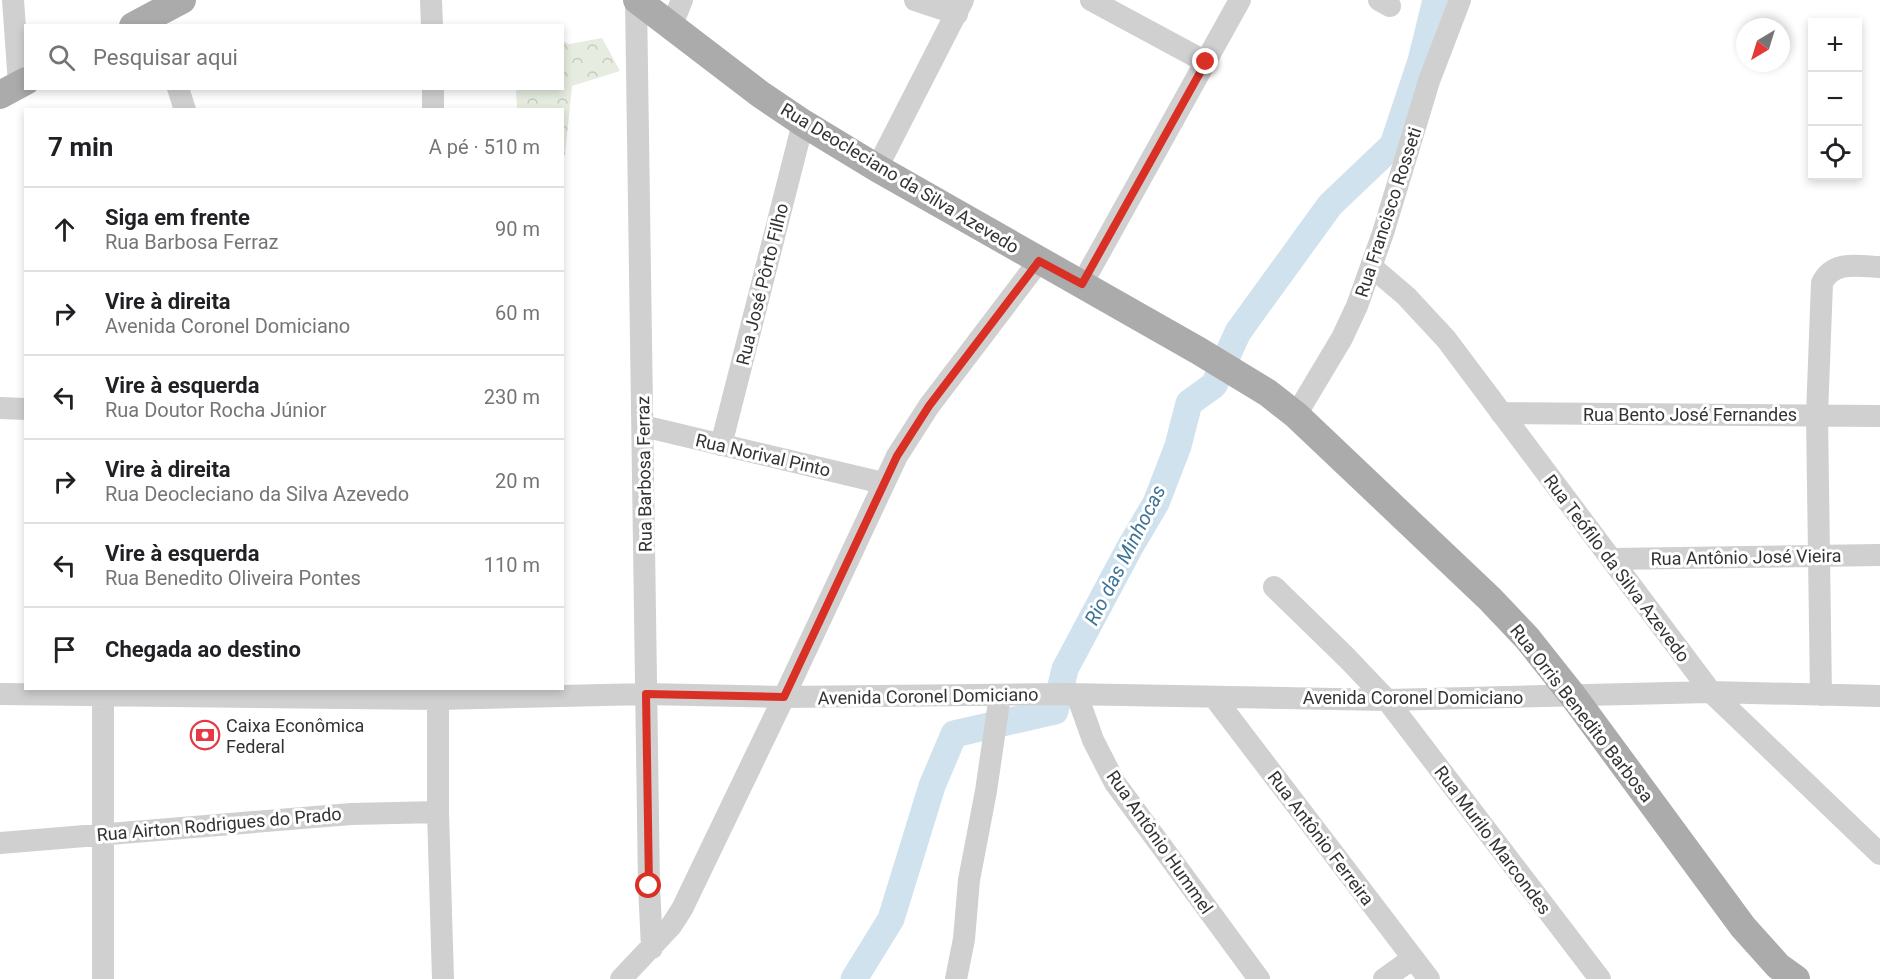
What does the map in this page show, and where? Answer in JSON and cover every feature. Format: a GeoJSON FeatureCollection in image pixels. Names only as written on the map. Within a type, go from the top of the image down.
{"type":"FeatureCollection","features":[{"type":"Feature","properties":{"kind":"main road"},"geometry":{"type":"LineString","coordinates":[[147,22],[182,0]]}},
{"type":"Feature","properties":{"kind":"main road","name":"Rua Deocleciano da Silva Azevedo"},"geometry":{"type":"LineString","coordinates":[[636,0],[760,94],[803,123],[877,168],[1199,351],[1268,393],[1296,415]]}},
{"type":"Feature","properties":{"kind":"main road","name":"Rua Orris Benedito Barbosa"},"geometry":{"type":"LineString","coordinates":[[1296,415],[1490,599],[1527,638],[1573,696],[1780,975]]}},
{"type":"Feature","properties":{"kind":"street"},"geometry":{"type":"LineString","coordinates":[[13,0],[15,87]]}},
{"type":"Feature","properties":{"kind":"street"},"geometry":{"type":"LineString","coordinates":[[431,0],[432,24]]}},
{"type":"Feature","properties":{"kind":"street","name":"Rua Barbosa Ferraz"},"geometry":{"type":"LineString","coordinates":[[636,0],[649,886],[652,948]]}},
{"type":"Feature","properties":{"kind":"street"},"geometry":{"type":"LineString","coordinates":[[671,27],[682,0]]}},
{"type":"Feature","properties":{"kind":"street"},"geometry":{"type":"LineString","coordinates":[[877,168],[960,7],[915,0]]}},
{"type":"Feature","properties":{"kind":"street"},"geometry":{"type":"LineString","coordinates":[[1091,0],[1206,62]]}},
{"type":"Feature","properties":{"kind":"street"},"geometry":{"type":"LineString","coordinates":[[1082,284],[1240,0]]}},
{"type":"Feature","properties":{"kind":"street","name":"Rua Francisco Rosseti"},"geometry":{"type":"LineString","coordinates":[[1296,415],[1342,338],[1357,306],[1372,267],[1429,81],[1460,0]]}},
{"type":"Feature","properties":{"kind":"street"},"geometry":{"type":"LineString","coordinates":[[179,90],[184,108]]}},
{"type":"Feature","properties":{"kind":"street"},"geometry":{"type":"LineString","coordinates":[[433,90],[433,108]]}},
{"type":"Feature","properties":{"kind":"street","name":"Rua José Pôrto Filho"},"geometry":{"type":"LineString","coordinates":[[721,445],[803,123]]}},
{"type":"Feature","properties":{"kind":"street"},"geometry":{"type":"LineString","coordinates":[[621,979],[652,948],[682,909],[883,483],[913,429],[1039,261]]}},
{"type":"Feature","properties":{"kind":"street","name":"Rua Teófilo da Silva Azevedo"},"geometry":{"type":"LineString","coordinates":[[1372,267],[1428,318],[1711,692],[1880,854]]}},
{"type":"Feature","properties":{"kind":"street"},"geometry":{"type":"LineString","coordinates":[[1821,695],[1817,415],[1822,283],[1826,274],[1835,268],[1880,267]]}},
{"type":"Feature","properties":{"kind":"street"},"geometry":{"type":"LineString","coordinates":[[0,408],[24,409]]}},
{"type":"Feature","properties":{"kind":"street","name":"Rua Bento José Fernandes"},"geometry":{"type":"LineString","coordinates":[[1501,413],[1880,416]]}},
{"type":"Feature","properties":{"kind":"street","name":"Rua Norival Pinto"},"geometry":{"type":"LineString","coordinates":[[644,426],[883,483]]}},
{"type":"Feature","properties":{"kind":"street","name":"Rua Antônio José Vieira"},"geometry":{"type":"LineString","coordinates":[[1612,559],[1880,555]]}},
{"type":"Feature","properties":{"kind":"street","name":"Rua Murilo Marcondes"},"geometry":{"type":"LineString","coordinates":[[1274,587],[1387,700],[1600,979]]}},
{"type":"Feature","properties":{"kind":"street","name":"Avenida Coronel Domiciano"},"geometry":{"type":"LineString","coordinates":[[0,694],[646,694],[784,697],[1025,694],[1387,700],[1711,692],[1880,696]]}},
{"type":"Feature","properties":{"kind":"street"},"geometry":{"type":"LineString","coordinates":[[103,694],[103,979]]}},
{"type":"Feature","properties":{"kind":"street"},"geometry":{"type":"LineString","coordinates":[[438,694],[438,812],[443,979]]}},
{"type":"Feature","properties":{"kind":"street"},"geometry":{"type":"LineString","coordinates":[[956,979],[964,939],[969,880],[986,791],[1000,695]]}},
{"type":"Feature","properties":{"kind":"street","name":"Rua Antônio Hummel"},"geometry":{"type":"LineString","coordinates":[[1072,695],[1115,783],[1259,979]]}},
{"type":"Feature","properties":{"kind":"street","name":"Rua Antônio Ferreira"},"geometry":{"type":"LineString","coordinates":[[1214,698],[1429,979]]}},
{"type":"Feature","properties":{"kind":"street","name":"Rua Airton Rodrigues do Prado"},"geometry":{"type":"LineString","coordinates":[[0,843],[351,814],[438,812]]}},
{"type":"Feature","properties":{"kind":"street"},"geometry":{"type":"LineString","coordinates":[[1857,834],[1880,834]]}},
{"type":"Feature","properties":{"kind":"street"},"geometry":{"type":"LineString","coordinates":[[1384,979],[1412,958]]}},
{"type":"Feature","properties":{"kind":"green space"},"geometry":{"type":"Polygon","coordinates":[[[602,38],[620,71],[572,86],[564,156],[564,108],[517,108],[516,90],[564,90],[564,42],[569,44],[602,38]]]}},
{"type":"Feature","properties":{"kind":"waterway","name":"Rio das Minhocas"},"geometry":{"type":"LineString","coordinates":[[854,979],[891,919],[932,786],[954,734],[1055,711],[1065,669],[1156,503],[1178,446],[1189,403],[1214,385],[1238,332],[1330,205],[1393,145],[1421,61],[1436,0]]}},
{"type":"Feature","properties":{"kind":"place","name":"Caixa Econômica Federal"},"geometry":{"type":"Point","coordinates":[205,735]}},
{"type":"Feature","properties":{"kind":"route"},"geometry":{"type":"LineString","coordinates":[[649,886],[646,694],[784,697],[883,483],[913,429],[1039,261],[1082,284],[1206,62]]}}]}
